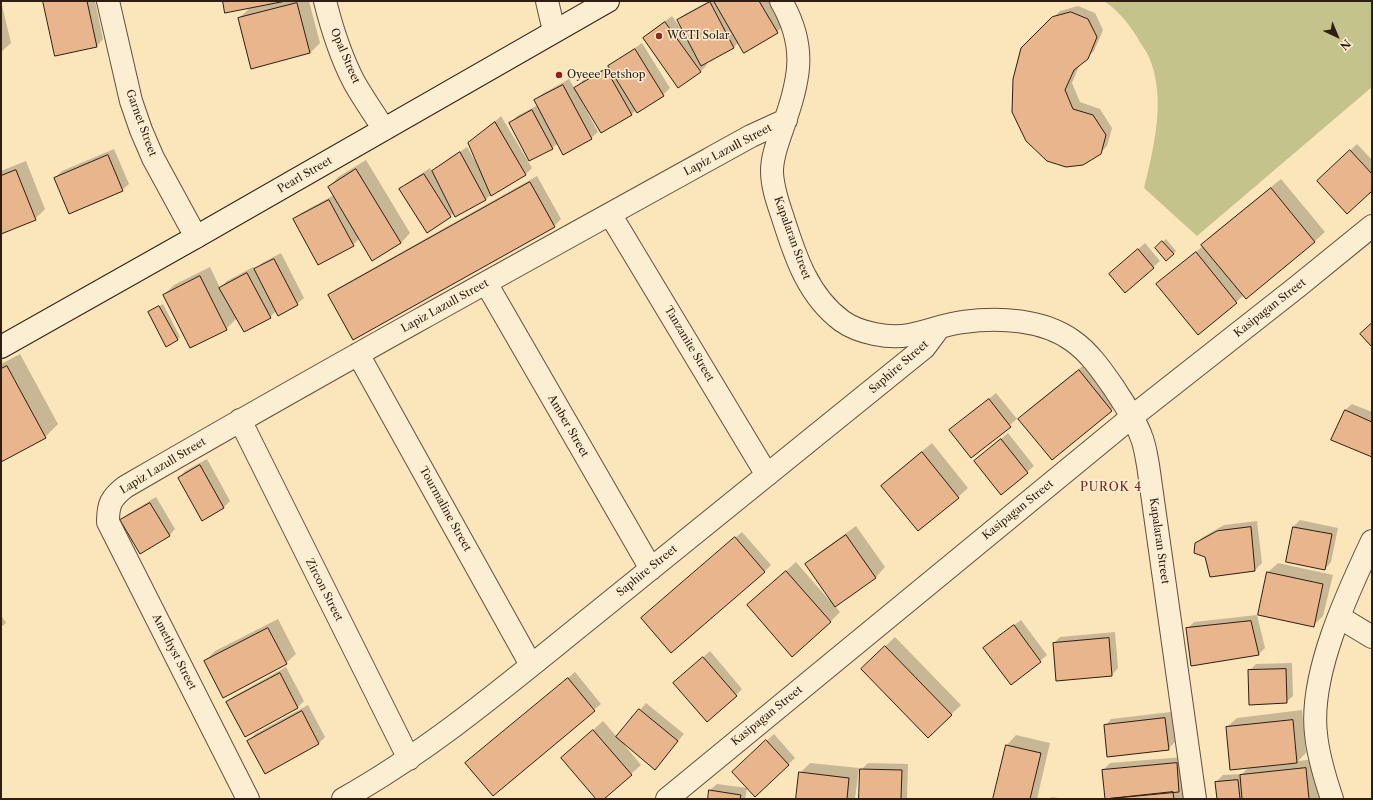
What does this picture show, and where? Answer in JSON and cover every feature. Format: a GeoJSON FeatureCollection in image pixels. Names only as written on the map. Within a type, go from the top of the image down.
{"type":"FeatureCollection","features":[{"type":"Feature","properties":{"kind":"street","name":"Garnet Street"},"geometry":{"type":"LineString","coordinates":[[108,1],[130,100],[141,130],[153,158],[196,238]]}},
{"type":"Feature","properties":{"kind":"street","name":"Opal Street"},"geometry":{"type":"LineString","coordinates":[[325,1],[341,54],[351,76],[384,129]]}},
{"type":"Feature","properties":{"kind":"street"},"geometry":{"type":"LineString","coordinates":[[547,1],[554,31]]}},
{"type":"Feature","properties":{"kind":"street","name":"Pearl Street"},"geometry":{"type":"LineString","coordinates":[[2,343],[196,238],[608,1]]}},
{"type":"Feature","properties":{"kind":"street","name":"Kapalaran Street"},"geometry":{"type":"LineString","coordinates":[[781,1],[793,27],[798,46],[799,67],[795,89],[778,142],[772,171],[775,194],[802,273],[826,308],[843,322],[862,332],[884,335],[907,336],[962,322],[1015,321],[1041,326],[1073,340],[1086,352],[1102,371],[1132,416],[1142,437],[1148,465],[1195,799]]}},
{"type":"Feature","properties":{"kind":"street","name":"Lapiz Lazull Street"},"geometry":{"type":"LineString","coordinates":[[110,502],[116,494],[125,487],[240,420],[750,136],[786,120]]}},
{"type":"Feature","properties":{"kind":"street","name":"Tanzanite Street"},"geometry":{"type":"LineString","coordinates":[[610,214],[767,475]]}},
{"type":"Feature","properties":{"kind":"street","name":"Kasipagan Street"},"geometry":{"type":"LineString","coordinates":[[667,799],[1132,416],[1297,287],[1372,226]]}},
{"type":"Feature","properties":{"kind":"street","name":"Amber Street"},"geometry":{"type":"LineString","coordinates":[[486,283],[651,569]]}},
{"type":"Feature","properties":{"kind":"street","name":"Saphire Street"},"geometry":{"type":"LineString","coordinates":[[344,799],[408,759],[531,665],[919,352],[932,339],[939,328]]}},
{"type":"Feature","properties":{"kind":"street","name":"Tourmaline Street"},"geometry":{"type":"LineString","coordinates":[[358,354],[531,665]]}},
{"type":"Feature","properties":{"kind":"street","name":"Zircon Street"},"geometry":{"type":"LineString","coordinates":[[240,420],[408,759]]}},
{"type":"Feature","properties":{"kind":"street","name":"Amethyst Street"},"geometry":{"type":"LineString","coordinates":[[110,502],[108,522],[248,799]]}},
{"type":"Feature","properties":{"kind":"street"},"geometry":{"type":"LineString","coordinates":[[1332,799],[1325,776],[1316,734],[1315,708],[1328,647],[1339,617],[1372,541]]}},
{"type":"Feature","properties":{"kind":"street"},"geometry":{"type":"LineString","coordinates":[[1339,617],[1372,637]]}},
{"type":"Feature","properties":{"kind":"shaded area"},"geometry":{"type":"Polygon","coordinates":[[[1104,1],[1372,1],[1372,87],[1197,236],[1144,188],[1152,156],[1157,122],[1157,87],[1154,71],[1148,55],[1130,27],[1118,13],[1104,1]]]}},
{"type":"Feature","properties":{"kind":"building"},"geometry":{"type":"Polygon","coordinates":[[[43,1],[87,1],[97,47],[55,56],[43,1]]]}},
{"type":"Feature","properties":{"kind":"building"},"geometry":{"type":"Polygon","coordinates":[[[223,1],[286,1],[225,13],[223,1]]]}},
{"type":"Feature","properties":{"kind":"building"},"geometry":{"type":"Polygon","coordinates":[[[714,1],[759,1],[778,33],[744,53],[714,1]]]}},
{"type":"Feature","properties":{"kind":"building"},"geometry":{"type":"Polygon","coordinates":[[[710,2],[734,48],[701,66],[677,20],[710,2]]]}},
{"type":"Feature","properties":{"kind":"building"},"geometry":{"type":"Polygon","coordinates":[[[297,3],[310,53],[251,69],[238,18],[297,3]]]}},
{"type":"Feature","properties":{"kind":"building"},"geometry":{"type":"Polygon","coordinates":[[[1071,12],[1088,19],[1097,37],[1088,59],[1074,70],[1065,90],[1073,109],[1093,115],[1106,135],[1101,154],[1083,165],[1066,167],[1047,161],[1026,141],[1012,112],[1013,79],[1021,48],[1052,17],[1071,12]]]}},
{"type":"Feature","properties":{"kind":"building"},"geometry":{"type":"Polygon","coordinates":[[[665,22],[701,72],[678,88],[643,38],[665,22]]]}},
{"type":"Feature","properties":{"kind":"building"},"geometry":{"type":"Polygon","coordinates":[[[635,49],[664,96],[637,113],[608,66],[635,49]]]}},
{"type":"Feature","properties":{"kind":"building"},"geometry":{"type":"Polygon","coordinates":[[[606,69],[632,115],[601,133],[574,88],[606,69]]]}},
{"type":"Feature","properties":{"kind":"building"},"geometry":{"type":"Polygon","coordinates":[[[563,85],[592,139],[563,155],[534,100],[563,85]]]}},
{"type":"Feature","properties":{"kind":"building"},"geometry":{"type":"Polygon","coordinates":[[[532,110],[553,149],[529,161],[509,123],[532,110]]]}},
{"type":"Feature","properties":{"kind":"building"},"geometry":{"type":"Polygon","coordinates":[[[495,122],[526,175],[491,196],[468,143],[495,122]]]}},
{"type":"Feature","properties":{"kind":"building"},"geometry":{"type":"Polygon","coordinates":[[[1350,150],[1372,174],[1372,191],[1347,214],[1317,181],[1350,150]]]}},
{"type":"Feature","properties":{"kind":"building"},"geometry":{"type":"Polygon","coordinates":[[[460,152],[486,200],[455,217],[432,171],[460,152]]]}},
{"type":"Feature","properties":{"kind":"building"},"geometry":{"type":"Polygon","coordinates":[[[108,155],[123,191],[69,214],[54,178],[108,155]]]}},
{"type":"Feature","properties":{"kind":"building"},"geometry":{"type":"Polygon","coordinates":[[[356,169],[401,243],[372,261],[328,187],[356,169]]]}},
{"type":"Feature","properties":{"kind":"building"},"geometry":{"type":"Polygon","coordinates":[[[16,170],[36,220],[1,234],[1,176],[16,170]]]}},
{"type":"Feature","properties":{"kind":"building"},"geometry":{"type":"Polygon","coordinates":[[[424,174],[451,217],[427,233],[399,189],[424,174]]]}},
{"type":"Feature","properties":{"kind":"building"},"geometry":{"type":"Polygon","coordinates":[[[530,182],[555,227],[353,340],[328,295],[530,182]]]}},
{"type":"Feature","properties":{"kind":"building"},"geometry":{"type":"Polygon","coordinates":[[[1271,188],[1315,242],[1246,299],[1201,245],[1271,188]]]}},
{"type":"Feature","properties":{"kind":"building"},"geometry":{"type":"Polygon","coordinates":[[[329,200],[354,246],[318,265],[293,219],[329,200]]]}},
{"type":"Feature","properties":{"kind":"building"},"geometry":{"type":"Polygon","coordinates":[[[1162,241],[1174,254],[1166,261],[1155,248],[1162,241]]]}},
{"type":"Feature","properties":{"kind":"building"},"geometry":{"type":"Polygon","coordinates":[[[1138,249],[1154,268],[1125,293],[1109,274],[1138,249]]]}},
{"type":"Feature","properties":{"kind":"building"},"geometry":{"type":"Polygon","coordinates":[[[1196,252],[1237,303],[1198,335],[1156,284],[1196,252]]]}},
{"type":"Feature","properties":{"kind":"building"},"geometry":{"type":"Polygon","coordinates":[[[274,259],[298,305],[278,316],[254,269],[274,259]]]}},
{"type":"Feature","properties":{"kind":"building"},"geometry":{"type":"Polygon","coordinates":[[[247,273],[271,318],[244,332],[219,288],[247,273]]]}},
{"type":"Feature","properties":{"kind":"building"},"geometry":{"type":"Polygon","coordinates":[[[200,276],[227,330],[190,348],[163,295],[200,276]]]}},
{"type":"Feature","properties":{"kind":"building"},"geometry":{"type":"Polygon","coordinates":[[[159,306],[178,340],[166,347],[148,312],[159,306]]]}},
{"type":"Feature","properties":{"kind":"building"},"geometry":{"type":"Polygon","coordinates":[[[1372,323],[1372,347],[1360,334],[1372,323]]]}},
{"type":"Feature","properties":{"kind":"building"},"geometry":{"type":"Polygon","coordinates":[[[7,366],[46,438],[1,462],[1,369],[7,366]]]}},
{"type":"Feature","properties":{"kind":"building"},"geometry":{"type":"Polygon","coordinates":[[[1079,370],[1112,411],[1052,460],[1018,419],[1079,370]]]}},
{"type":"Feature","properties":{"kind":"building"},"geometry":{"type":"Polygon","coordinates":[[[989,399],[1011,427],[971,458],[949,430],[989,399]]]}},
{"type":"Feature","properties":{"kind":"building"},"geometry":{"type":"Polygon","coordinates":[[[1345,410],[1372,422],[1372,457],[1331,440],[1345,410]]]}},
{"type":"Feature","properties":{"kind":"building"},"geometry":{"type":"Polygon","coordinates":[[[1001,439],[1028,473],[1001,495],[974,461],[1001,439]]]}},
{"type":"Feature","properties":{"kind":"building"},"geometry":{"type":"Polygon","coordinates":[[[922,452],[959,498],[918,531],[881,486],[922,452]]]}},
{"type":"Feature","properties":{"kind":"building"},"geometry":{"type":"Polygon","coordinates":[[[200,465],[224,508],[202,521],[178,478],[200,465]]]}},
{"type":"Feature","properties":{"kind":"building"},"geometry":{"type":"Polygon","coordinates":[[[150,503],[170,536],[140,554],[120,520],[150,503]]]}},
{"type":"Feature","properties":{"kind":"building"},"geometry":{"type":"Polygon","coordinates":[[[1251,527],[1255,571],[1210,577],[1205,557],[1194,553],[1195,543],[1217,531],[1251,527]]]}},
{"type":"Feature","properties":{"kind":"building"},"geometry":{"type":"Polygon","coordinates":[[[1293,527],[1332,534],[1325,570],[1286,562],[1293,527]]]}},
{"type":"Feature","properties":{"kind":"building"},"geometry":{"type":"Polygon","coordinates":[[[846,535],[876,578],[835,607],[805,564],[846,535]]]}},
{"type":"Feature","properties":{"kind":"building"},"geometry":{"type":"Polygon","coordinates":[[[735,537],[765,572],[671,653],[641,618],[735,537]]]}},
{"type":"Feature","properties":{"kind":"building"},"geometry":{"type":"Polygon","coordinates":[[[786,571],[831,622],[792,657],[747,605],[786,571]]]}},
{"type":"Feature","properties":{"kind":"building"},"geometry":{"type":"Polygon","coordinates":[[[1267,572],[1323,584],[1314,627],[1258,615],[1267,572]]]}},
{"type":"Feature","properties":{"kind":"building"},"geometry":{"type":"Polygon","coordinates":[[[1251,621],[1259,655],[1191,666],[1186,628],[1251,621]]]}},
{"type":"Feature","properties":{"kind":"building"},"geometry":{"type":"Polygon","coordinates":[[[1014,625],[1041,662],[1011,685],[983,648],[1014,625]]]}},
{"type":"Feature","properties":{"kind":"building"},"geometry":{"type":"Polygon","coordinates":[[[268,628],[287,664],[223,698],[204,661],[268,628]]]}},
{"type":"Feature","properties":{"kind":"building"},"geometry":{"type":"Polygon","coordinates":[[[1109,638],[1112,676],[1056,681],[1053,643],[1109,638]]]}},
{"type":"Feature","properties":{"kind":"building"},"geometry":{"type":"Polygon","coordinates":[[[885,646],[952,715],[928,738],[861,669],[885,646]]]}},
{"type":"Feature","properties":{"kind":"building"},"geometry":{"type":"Polygon","coordinates":[[[703,657],[737,696],[707,722],[673,683],[703,657]]]}},
{"type":"Feature","properties":{"kind":"building"},"geometry":{"type":"Polygon","coordinates":[[[1286,669],[1287,703],[1249,705],[1248,670],[1286,669]]]}},
{"type":"Feature","properties":{"kind":"building"},"geometry":{"type":"Polygon","coordinates":[[[280,673],[298,708],[245,737],[226,702],[280,673]]]}},
{"type":"Feature","properties":{"kind":"building"},"geometry":{"type":"Polygon","coordinates":[[[568,678],[595,711],[493,796],[465,763],[568,678]]]}},
{"type":"Feature","properties":{"kind":"building"},"geometry":{"type":"Polygon","coordinates":[[[639,709],[678,741],[655,770],[616,737],[639,709]]]}},
{"type":"Feature","properties":{"kind":"building"},"geometry":{"type":"Polygon","coordinates":[[[302,711],[319,744],[265,774],[247,741],[302,711]]]}},
{"type":"Feature","properties":{"kind":"building"},"geometry":{"type":"Polygon","coordinates":[[[1165,718],[1169,750],[1107,757],[1104,725],[1165,718]]]}},
{"type":"Feature","properties":{"kind":"building"},"geometry":{"type":"Polygon","coordinates":[[[1293,720],[1297,763],[1230,770],[1226,727],[1293,720]]]}},
{"type":"Feature","properties":{"kind":"building"},"geometry":{"type":"Polygon","coordinates":[[[593,730],[632,775],[604,799],[596,799],[561,758],[593,730]]]}},
{"type":"Feature","properties":{"kind":"building"},"geometry":{"type":"Polygon","coordinates":[[[766,740],[789,765],[755,797],[732,772],[766,740]]]}},
{"type":"Feature","properties":{"kind":"building"},"geometry":{"type":"Polygon","coordinates":[[[1006,745],[1041,753],[1030,799],[993,799],[1006,745]]]}},
{"type":"Feature","properties":{"kind":"building"},"geometry":{"type":"Polygon","coordinates":[[[1177,763],[1179,792],[1105,799],[1102,770],[1177,763]]]}},
{"type":"Feature","properties":{"kind":"building"},"geometry":{"type":"Polygon","coordinates":[[[1306,768],[1309,799],[1242,799],[1240,775],[1306,768]]]}},
{"type":"Feature","properties":{"kind":"building"},"geometry":{"type":"Polygon","coordinates":[[[860,769],[902,770],[901,799],[859,799],[860,769]]]}},
{"type":"Feature","properties":{"kind":"building"},"geometry":{"type":"Polygon","coordinates":[[[799,772],[849,778],[847,799],[796,799],[799,772]]]}},
{"type":"Feature","properties":{"kind":"building"},"geometry":{"type":"Polygon","coordinates":[[[1238,780],[1240,799],[1217,799],[1215,782],[1238,780]]]}},
{"type":"Feature","properties":{"kind":"building"},"geometry":{"type":"Polygon","coordinates":[[[709,790],[741,795],[740,799],[708,799],[709,790]]]}},
{"type":"Feature","properties":{"kind":"building"},"geometry":{"type":"Polygon","coordinates":[[[1173,792],[1174,799],[1105,799],[1173,792]]]}},
{"type":"Feature","properties":{"kind":"place","name":"WCTI Solar"},"geometry":{"type":"Point","coordinates":[659,36]}},
{"type":"Feature","properties":{"kind":"place","name":"Oyeee Petshop"},"geometry":{"type":"Point","coordinates":[559,75]}},
{"type":"Feature","properties":{"kind":"district","name":"PUROK 4"},"geometry":{"type":"Point","coordinates":[1111,488]}}]}
